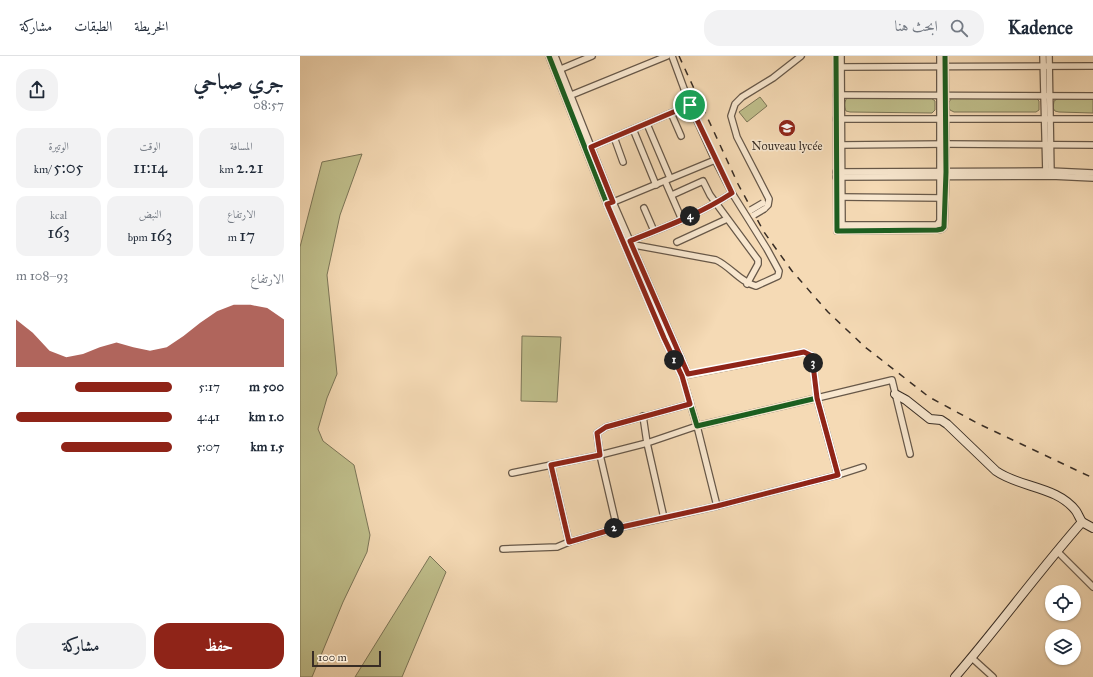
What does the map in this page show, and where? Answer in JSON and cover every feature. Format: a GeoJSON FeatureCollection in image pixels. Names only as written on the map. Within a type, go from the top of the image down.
{"type":"FeatureCollection","features":[{"type":"Feature","properties":{"kind":"street"},"geometry":{"type":"LineString","coordinates":[[549,56],[564,98],[688,374]]}},
{"type":"Feature","properties":{"kind":"street"},"geometry":{"type":"LineString","coordinates":[[555,56],[591,147],[610,203]]}},
{"type":"Feature","properties":{"kind":"street"},"geometry":{"type":"LineString","coordinates":[[561,69],[592,56]]}},
{"type":"Feature","properties":{"kind":"street"},"geometry":{"type":"LineString","coordinates":[[564,98],[667,56]]}},
{"type":"Feature","properties":{"kind":"street"},"geometry":{"type":"LineString","coordinates":[[629,243],[716,260],[723,263],[747,284],[756,286],[778,276],[779,271],[768,249],[732,193],[715,160],[690,105],[672,56]]}},
{"type":"Feature","properties":{"kind":"street"},"geometry":{"type":"LineString","coordinates":[[746,216],[763,206],[767,194],[738,137],[731,116],[735,104],[742,97],[773,78],[801,56]]}},
{"type":"Feature","properties":{"kind":"street"},"geometry":{"type":"LineString","coordinates":[[836,56],[838,95],[837,231],[842,228],[942,229],[945,223],[943,198],[943,95],[942,66],[940,56]]}},
{"type":"Feature","properties":{"kind":"street"},"geometry":{"type":"LineString","coordinates":[[838,95],[842,67],[841,56]]}},
{"type":"Feature","properties":{"kind":"street"},"geometry":{"type":"LineString","coordinates":[[942,66],[945,56]]}},
{"type":"Feature","properties":{"kind":"street"},"geometry":{"type":"LineString","coordinates":[[1043,56],[1046,66],[1048,174]]}},
{"type":"Feature","properties":{"kind":"street"},"geometry":{"type":"LineString","coordinates":[[1046,66],[1049,56]]}},
{"type":"Feature","properties":{"kind":"street"},"geometry":{"type":"LineString","coordinates":[[842,67],[1093,66]]}},
{"type":"Feature","properties":{"kind":"street"},"geometry":{"type":"LineString","coordinates":[[838,95],[1093,96]]}},
{"type":"Feature","properties":{"kind":"street"},"geometry":{"type":"LineString","coordinates":[[943,95],[946,111],[943,120]]}},
{"type":"Feature","properties":{"kind":"street"},"geometry":{"type":"LineString","coordinates":[[591,147],[690,105]]}},
{"type":"Feature","properties":{"kind":"street"},"geometry":{"type":"LineString","coordinates":[[671,113],[681,136]]}},
{"type":"Feature","properties":{"kind":"street"},"geometry":{"type":"LineString","coordinates":[[838,119],[1093,119]]}},
{"type":"Feature","properties":{"kind":"street"},"geometry":{"type":"LineString","coordinates":[[838,119],[841,145],[838,174],[842,198],[842,228]]}},
{"type":"Feature","properties":{"kind":"street"},"geometry":{"type":"LineString","coordinates":[[647,124],[682,220]]}},
{"type":"Feature","properties":{"kind":"street"},"geometry":{"type":"LineString","coordinates":[[633,129],[656,185]]}},
{"type":"Feature","properties":{"kind":"street"},"geometry":{"type":"LineString","coordinates":[[614,137],[623,162]]}},
{"type":"Feature","properties":{"kind":"street"},"geometry":{"type":"LineString","coordinates":[[841,145],[1093,145]]}},
{"type":"Feature","properties":{"kind":"street"},"geometry":{"type":"LineString","coordinates":[[610,203],[715,160]]}},
{"type":"Feature","properties":{"kind":"street"},"geometry":{"type":"LineString","coordinates":[[838,174],[1093,173]]}},
{"type":"Feature","properties":{"kind":"street"},"geometry":{"type":"LineString","coordinates":[[1048,174],[1093,178]]}},
{"type":"Feature","properties":{"kind":"street"},"geometry":{"type":"LineString","coordinates":[[672,195],[703,181],[710,195],[758,260],[758,264],[747,284]]}},
{"type":"Feature","properties":{"kind":"street"},"geometry":{"type":"LineString","coordinates":[[629,243],[682,220],[717,203],[732,193]]}},
{"type":"Feature","properties":{"kind":"street"},"geometry":{"type":"LineString","coordinates":[[842,198],[943,198]]}},
{"type":"Feature","properties":{"kind":"street"},"geometry":{"type":"LineString","coordinates":[[644,208],[654,231]]}},
{"type":"Feature","properties":{"kind":"street"},"geometry":{"type":"LineString","coordinates":[[677,242],[727,219]]}},
{"type":"Feature","properties":{"kind":"street"},"geometry":{"type":"LineString","coordinates":[[629,243],[664,338],[682,376],[697,426],[717,506]]}},
{"type":"Feature","properties":{"kind":"street"},"geometry":{"type":"LineString","coordinates":[[682,376],[804,352],[812,356],[817,398],[838,475]]}},
{"type":"Feature","properties":{"kind":"street"},"geometry":{"type":"LineString","coordinates":[[512,473],[600,455],[647,443],[697,426],[892,380],[910,454]]}},
{"type":"Feature","properties":{"kind":"street"},"geometry":{"type":"LineString","coordinates":[[895,394],[906,400],[930,419],[941,420],[947,424],[1004,477],[1063,499],[1076,511],[1082,522],[1093,528]]}},
{"type":"Feature","properties":{"kind":"street"},"geometry":{"type":"LineString","coordinates":[[617,528],[600,455],[597,433],[600,430],[643,416],[690,404]]}},
{"type":"Feature","properties":{"kind":"street"},"geometry":{"type":"LineString","coordinates":[[643,416],[647,443],[664,518]]}},
{"type":"Feature","properties":{"kind":"street"},"geometry":{"type":"LineString","coordinates":[[551,465],[569,542]]}},
{"type":"Feature","properties":{"kind":"street"},"geometry":{"type":"LineString","coordinates":[[502,549],[557,546],[617,528],[717,506],[838,475],[863,467]]}},
{"type":"Feature","properties":{"kind":"street"},"geometry":{"type":"LineString","coordinates":[[955,677],[1082,522]]}},
{"type":"Feature","properties":{"kind":"street"},"geometry":{"type":"LineString","coordinates":[[1058,551],[1093,587]]}},
{"type":"Feature","properties":{"kind":"street"},"geometry":{"type":"LineString","coordinates":[[972,658],[993,677]]}},
{"type":"Feature","properties":{"kind":"shaded area"},"geometry":{"type":"Polygon","coordinates":[[[760,97],[767,106],[747,122],[739,112],[760,97]]]}},
{"type":"Feature","properties":{"kind":"shaded area"},"geometry":{"type":"Polygon","coordinates":[[[1035,97],[1039,101],[1039,110],[1036,112],[954,112],[950,110],[949,106],[952,98],[1035,97]]]}},
{"type":"Feature","properties":{"kind":"shaded area"},"geometry":{"type":"Polygon","coordinates":[[[847,98],[931,98],[935,101],[935,110],[932,113],[850,112],[846,111],[845,107],[847,98]]]}},
{"type":"Feature","properties":{"kind":"shaded area"},"geometry":{"type":"Polygon","coordinates":[[[1059,98],[1093,98],[1093,113],[1055,111],[1053,108],[1054,101],[1059,98]]]}},
{"type":"Feature","properties":{"kind":"shaded area"},"geometry":{"type":"Polygon","coordinates":[[[362,154],[340,215],[327,275],[337,374],[327,398],[318,429],[323,441],[354,465],[370,535],[367,552],[343,602],[312,677],[300,677],[300,247],[322,162],[362,154]]]}},
{"type":"Feature","properties":{"kind":"shaded area"},"geometry":{"type":"Polygon","coordinates":[[[522,336],[561,337],[557,402],[521,401],[522,336]]]}},
{"type":"Feature","properties":{"kind":"shaded area"},"geometry":{"type":"Polygon","coordinates":[[[430,556],[446,572],[402,677],[355,677],[430,556]]]}},
{"type":"Feature","properties":{"kind":"railway"},"geometry":{"type":"LineString","coordinates":[[679,56],[738,184],[764,232],[792,271],[828,312],[865,347],[929,397],[979,424],[1093,478]]}},
{"type":"Feature","properties":{"kind":"cycle path"},"geometry":{"type":"LineString","coordinates":[[549,56],[607,204],[664,338],[682,376],[697,426],[817,398],[812,356],[804,352],[682,376]]}},
{"type":"Feature","properties":{"kind":"cycle path"},"geometry":{"type":"LineString","coordinates":[[836,56],[837,231],[937,230],[944,227],[946,172],[945,56]]}},
{"type":"Feature","properties":{"kind":"place","name":"Nouveau lycée"},"geometry":{"type":"Point","coordinates":[787,128]}},
{"type":"Feature","properties":{"kind":"route"},"geometry":{"type":"LineString","coordinates":[[690,105],[732,193],[717,203],[682,220],[630,241],[688,374],[804,352],[812,356],[817,398],[838,475],[717,506],[617,528],[569,542],[551,465],[600,455],[597,433],[606,427],[690,404],[682,376],[664,338],[607,204],[613,202],[591,147],[690,105]]}}]}
